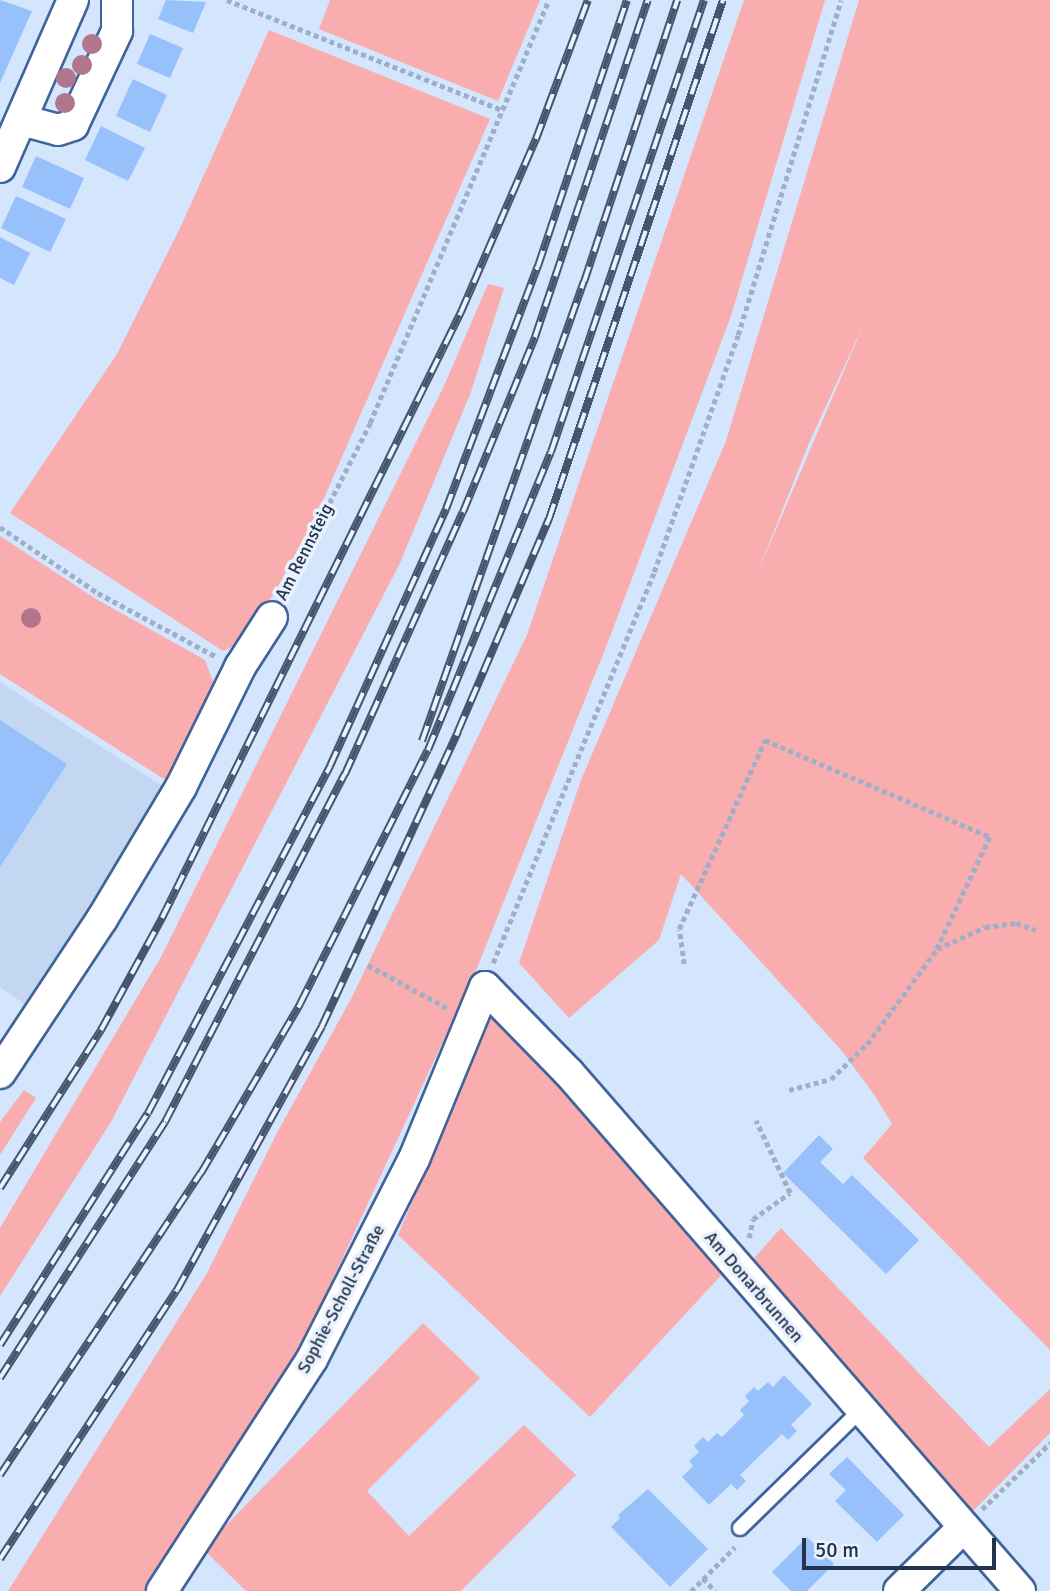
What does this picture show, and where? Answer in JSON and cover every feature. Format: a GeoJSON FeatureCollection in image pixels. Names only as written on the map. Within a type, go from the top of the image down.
{"type":"FeatureCollection","features":[{"type":"Feature","properties":{"kind":"street"},"geometry":{"type":"LineString","coordinates":[[0,167],[11,132],[73,0]]}},
{"type":"Feature","properties":{"kind":"street"},"geometry":{"type":"LineString","coordinates":[[11,132],[58,130],[74,125],[117,31],[117,0]]}},
{"type":"Feature","properties":{"kind":"street","name":"Am Rennsteig"},"geometry":{"type":"LineString","coordinates":[[0,1073],[102,919],[181,787],[240,667],[272,617]]}},
{"type":"Feature","properties":{"kind":"street","name":"Am Donarbrunnen"},"geometry":{"type":"LineString","coordinates":[[485,987],[569,1073],[1020,1591]]}},
{"type":"Feature","properties":{"kind":"street","name":"Sophie-Scholl-Straße"},"geometry":{"type":"LineString","coordinates":[[162,1591],[312,1359],[414,1159],[485,987]]}},
{"type":"Feature","properties":{"kind":"street"},"geometry":{"type":"LineString","coordinates":[[899,1591],[964,1527]]}},
{"type":"Feature","properties":{"kind":"lane"},"geometry":{"type":"LineString","coordinates":[[740,1528],[861,1410]]}},
{"type":"Feature","properties":{"kind":"path"},"geometry":{"type":"LineString","coordinates":[[227,0],[504,111]]}},
{"type":"Feature","properties":{"kind":"path","name":"Am Rennsteig"},"geometry":{"type":"LineString","coordinates":[[272,617],[370,423],[549,0]]}},
{"type":"Feature","properties":{"kind":"path"},"geometry":{"type":"LineString","coordinates":[[485,987],[654,572],[738,335],[841,0]]}},
{"type":"Feature","properties":{"kind":"path"},"geometry":{"type":"LineString","coordinates":[[0,527],[98,593],[240,667]]}},
{"type":"Feature","properties":{"kind":"path"},"geometry":{"type":"LineString","coordinates":[[684,964],[679,929],[765,740],[990,836],[937,949],[867,1044],[831,1079],[789,1090]]}},
{"type":"Feature","properties":{"kind":"path"},"geometry":{"type":"LineString","coordinates":[[937,949],[985,926],[1016,923],[1036,930]]}},
{"type":"Feature","properties":{"kind":"path"},"geometry":{"type":"LineString","coordinates":[[368,965],[456,1013]]}},
{"type":"Feature","properties":{"kind":"path"},"geometry":{"type":"LineString","coordinates":[[753,1219],[790,1193],[756,1121]]}},
{"type":"Feature","properties":{"kind":"path"},"geometry":{"type":"LineString","coordinates":[[964,1527],[1050,1443]]}},
{"type":"Feature","properties":{"kind":"path"},"geometry":{"type":"LineString","coordinates":[[691,1591],[741,1541],[740,1528]]}},
{"type":"Feature","properties":{"kind":"path"},"geometry":{"type":"LineString","coordinates":[[703,1578],[715,1591]]}},
{"type":"Feature","properties":{"kind":"shaded area"},"geometry":{"type":"Polygon","coordinates":[[[330,0],[540,0],[498,101],[319,29],[330,0]]]}},
{"type":"Feature","properties":{"kind":"shaded area"},"geometry":{"type":"Polygon","coordinates":[[[744,0],[825,0],[731,316],[608,642],[477,968],[299,1352],[147,1591],[8,1591],[206,1275],[278,1131],[351,999],[527,635],[744,0]]]}},
{"type":"Feature","properties":{"kind":"shaded area"},"geometry":{"type":"Polygon","coordinates":[[[859,0],[1050,0],[1050,1350],[863,1158],[892,1124],[875,1096],[842,1051],[681,874],[659,940],[569,1018],[519,963],[581,780],[726,441],[859,0]],[[860,332],[809,443],[757,574],[860,332]]]}},
{"type":"Feature","properties":{"kind":"shaded area"},"geometry":{"type":"Polygon","coordinates":[[[269,30],[490,119],[317,514],[275,592],[240,643],[223,651],[10,513],[117,354],[181,226],[269,30]]]}},
{"type":"Feature","properties":{"kind":"shaded area"},"geometry":{"type":"Polygon","coordinates":[[[488,284],[504,288],[471,392],[400,563],[111,1122],[0,1296],[0,1228],[161,957],[443,388],[488,284]]]}},
{"type":"Feature","properties":{"kind":"shaded area"},"geometry":{"type":"Polygon","coordinates":[[[0,536],[96,599],[205,660],[217,692],[167,781],[0,674],[0,536]]]}},
{"type":"Feature","properties":{"kind":"shaded area"},"geometry":{"type":"Polygon","coordinates":[[[0,682],[164,787],[29,1007],[0,987],[0,682]]]}},
{"type":"Feature","properties":{"kind":"shaded area"},"geometry":{"type":"Polygon","coordinates":[[[495,1009],[727,1269],[590,1417],[398,1235],[495,1009]]]}},
{"type":"Feature","properties":{"kind":"shaded area"},"geometry":{"type":"Polygon","coordinates":[[[24,1090],[36,1098],[0,1155],[0,1122],[24,1090]]]}},
{"type":"Feature","properties":{"kind":"shaded area"},"geometry":{"type":"Polygon","coordinates":[[[781,1228],[989,1447],[1050,1389],[1050,1433],[971,1513],[749,1264],[781,1228]]]}},
{"type":"Feature","properties":{"kind":"shaded area"},"geometry":{"type":"Polygon","coordinates":[[[423,1323],[480,1378],[367,1491],[409,1536],[524,1425],[576,1475],[461,1591],[246,1591],[203,1549],[423,1323]]]}},
{"type":"Feature","properties":{"kind":"building"},"geometry":{"type":"Polygon","coordinates":[[[0,0],[32,11],[0,83],[0,0]]]}},
{"type":"Feature","properties":{"kind":"building"},"geometry":{"type":"Polygon","coordinates":[[[166,0],[206,2],[193,33],[158,19],[166,0]]]}},
{"type":"Feature","properties":{"kind":"building"},"geometry":{"type":"Polygon","coordinates":[[[150,34],[183,48],[170,78],[137,64],[150,34]]]}},
{"type":"Feature","properties":{"kind":"building"},"geometry":{"type":"Polygon","coordinates":[[[133,79],[167,95],[150,132],[116,116],[133,79]]]}},
{"type":"Feature","properties":{"kind":"building"},"geometry":{"type":"Polygon","coordinates":[[[101,126],[145,148],[128,181],[85,160],[101,126]]]}},
{"type":"Feature","properties":{"kind":"building"},"geometry":{"type":"Polygon","coordinates":[[[36,156],[84,178],[70,209],[22,187],[36,156]]]}},
{"type":"Feature","properties":{"kind":"building"},"geometry":{"type":"Polygon","coordinates":[[[16,196],[66,219],[50,252],[1,228],[16,196]]]}},
{"type":"Feature","properties":{"kind":"building"},"geometry":{"type":"Polygon","coordinates":[[[0,237],[30,253],[14,285],[0,278],[0,237]]]}},
{"type":"Feature","properties":{"kind":"building"},"geometry":{"type":"Polygon","coordinates":[[[0,720],[67,764],[0,867],[0,720]]]}},
{"type":"Feature","properties":{"kind":"building"},"geometry":{"type":"Polygon","coordinates":[[[819,1135],[833,1149],[820,1162],[843,1184],[852,1175],[919,1240],[886,1274],[783,1173],[819,1135]]]}},
{"type":"Feature","properties":{"kind":"building"},"geometry":{"type":"Polygon","coordinates":[[[784,1375],[812,1404],[791,1425],[797,1431],[788,1440],[782,1434],[740,1475],[746,1481],[737,1490],[731,1484],[709,1505],[682,1477],[693,1466],[689,1461],[699,1452],[694,1446],[703,1437],[708,1442],[717,1433],[722,1437],[744,1415],[740,1410],[749,1401],[745,1396],[754,1387],[758,1391],[768,1382],[773,1387],[784,1375]]]}},
{"type":"Feature","properties":{"kind":"building"},"geometry":{"type":"Polygon","coordinates":[[[847,1457],[904,1515],[877,1542],[835,1501],[846,1490],[829,1474],[847,1457]]]}},
{"type":"Feature","properties":{"kind":"building"},"geometry":{"type":"Polygon","coordinates":[[[648,1489],[708,1549],[670,1587],[611,1527],[620,1518],[618,1515],[648,1489]]]}},
{"type":"Feature","properties":{"kind":"building"},"geometry":{"type":"Polygon","coordinates":[[[807,1537],[834,1564],[807,1591],[791,1591],[772,1572],[807,1537]]]}},
{"type":"Feature","properties":{"kind":"railway"},"geometry":{"type":"LineString","coordinates":[[0,1188],[101,1030],[162,918],[461,312],[536,139],[588,0]]}},
{"type":"Feature","properties":{"kind":"railway"},"geometry":{"type":"LineString","coordinates":[[0,1345],[148,1113],[330,766],[446,509],[538,266],[627,0]]}},
{"type":"Feature","properties":{"kind":"railway"},"geometry":{"type":"LineString","coordinates":[[0,1378],[165,1122],[345,774],[463,512],[535,337],[648,0]]}},
{"type":"Feature","properties":{"kind":"railway"},"geometry":{"type":"LineString","coordinates":[[422,741],[584,282],[677,0]]}},
{"type":"Feature","properties":{"kind":"railway"},"geometry":{"type":"LineString","coordinates":[[0,1475],[201,1173],[300,1004],[428,750],[551,452],[704,0]]}},
{"type":"Feature","properties":{"kind":"railway"},"geometry":{"type":"LineString","coordinates":[[0,1559],[177,1290],[322,1026],[458,731],[549,519],[723,0]]}}]}
